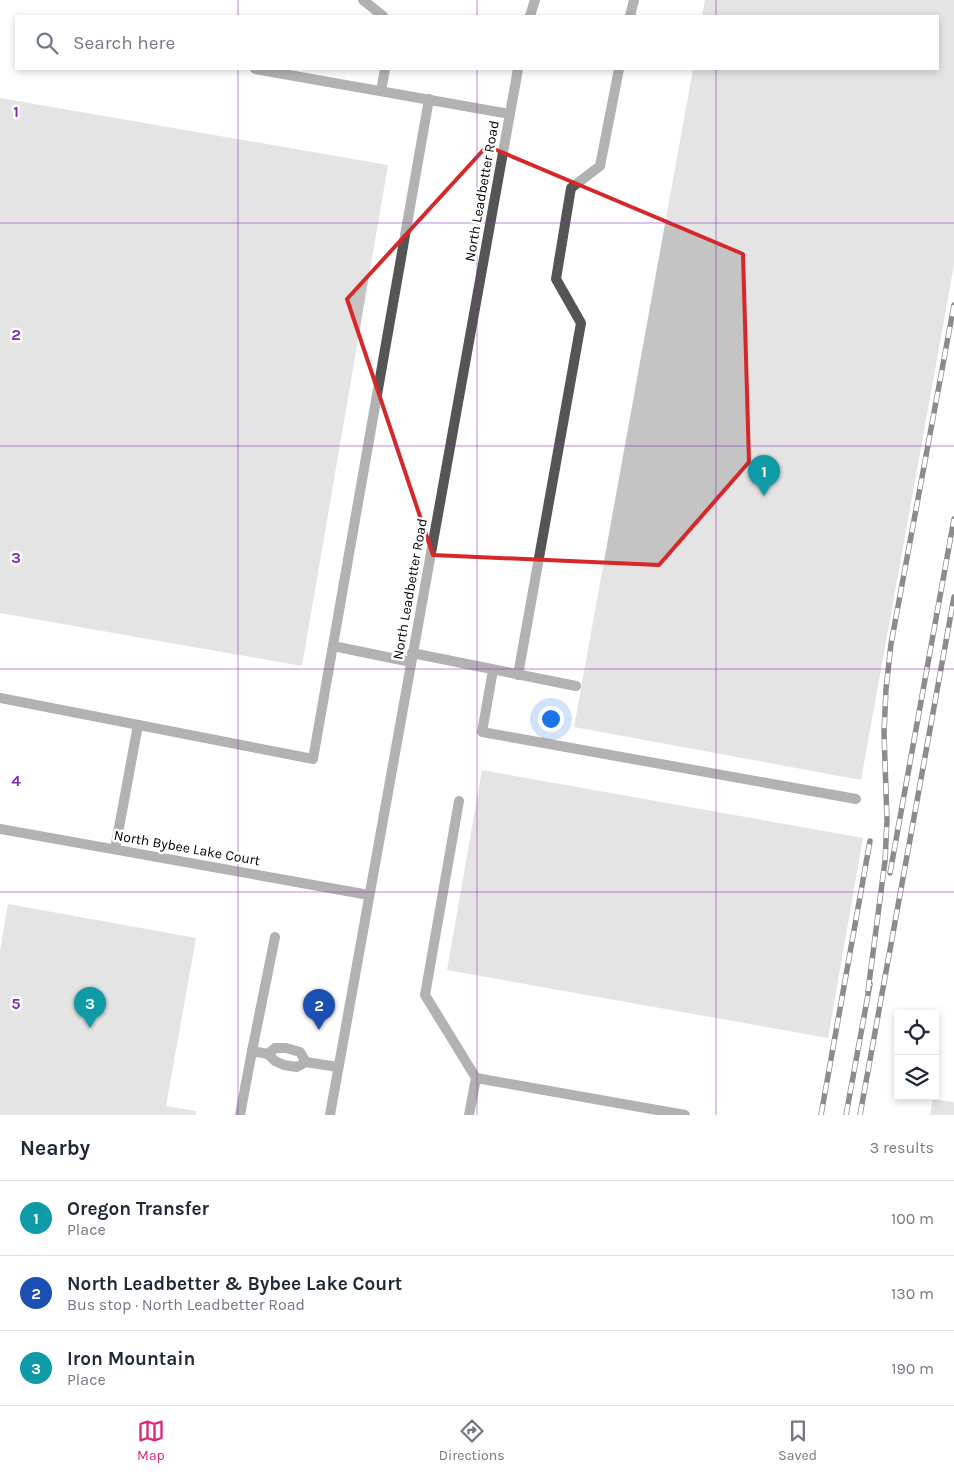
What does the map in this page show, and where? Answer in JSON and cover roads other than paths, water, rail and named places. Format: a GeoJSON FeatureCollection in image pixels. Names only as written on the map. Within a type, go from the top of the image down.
{"type":"FeatureCollection","features":[{"type":"Feature","properties":{"kind":"street"},"geometry":{"type":"LineString","coordinates":[[363,0],[382,15]]}},
{"type":"Feature","properties":{"kind":"street"},"geometry":{"type":"LineString","coordinates":[[530,15],[535,0]]}},
{"type":"Feature","properties":{"kind":"street"},"geometry":{"type":"LineString","coordinates":[[630,15],[634,0]]}},
{"type":"Feature","properties":{"kind":"street"},"geometry":{"type":"LineString","coordinates":[[261,70],[510,114]]}},
{"type":"Feature","properties":{"kind":"street"},"geometry":{"type":"LineString","coordinates":[[381,91],[385,70]]}},
{"type":"Feature","properties":{"kind":"street","name":"North Leadbetter Road"},"geometry":{"type":"LineString","coordinates":[[330,1115],[518,70]]}},
{"type":"Feature","properties":{"kind":"street"},"geometry":{"type":"LineString","coordinates":[[518,675],[581,323],[556,279],[571,188],[600,166],[619,70]]}},
{"type":"Feature","properties":{"kind":"street"},"geometry":{"type":"LineString","coordinates":[[0,698],[313,759],[429,99]]}},
{"type":"Feature","properties":{"kind":"street"},"geometry":{"type":"LineString","coordinates":[[333,646],[493,670],[576,686]]}},
{"type":"Feature","properties":{"kind":"street"},"geometry":{"type":"LineString","coordinates":[[493,670],[482,732],[856,799]]}},
{"type":"Feature","properties":{"kind":"street"},"geometry":{"type":"LineString","coordinates":[[116,850],[138,725]]}},
{"type":"Feature","properties":{"kind":"street"},"geometry":{"type":"LineString","coordinates":[[458,801],[425,995],[476,1078],[469,1115]]}},
{"type":"Feature","properties":{"kind":"street","name":"North Bybee Lake Court"},"geometry":{"type":"LineString","coordinates":[[0,829],[369,895]]}},
{"type":"Feature","properties":{"kind":"street"},"geometry":{"type":"LineString","coordinates":[[240,1115],[275,937]]}},
{"type":"Feature","properties":{"kind":"street"},"geometry":{"type":"LineString","coordinates":[[268,1054],[275,1048],[286,1048],[300,1052],[306,1062]]}},
{"type":"Feature","properties":{"kind":"street"},"geometry":{"type":"LineString","coordinates":[[252,1051],[268,1054],[275,1061],[284,1065],[296,1067],[306,1062],[338,1067]]}},
{"type":"Feature","properties":{"kind":"street"},"geometry":{"type":"LineString","coordinates":[[476,1078],[685,1115]]}},
{"type":"Feature","properties":{"kind":"railway"},"geometry":{"type":"LineString","coordinates":[[868,991],[885,861],[887,820],[884,733],[891,644],[954,305]]}},
{"type":"Feature","properties":{"kind":"railway"},"geometry":{"type":"LineString","coordinates":[[890,873],[954,519]]}},
{"type":"Feature","properties":{"kind":"railway"},"geometry":{"type":"LineString","coordinates":[[860,1115],[954,597]]}},
{"type":"Feature","properties":{"kind":"railway"},"geometry":{"type":"LineString","coordinates":[[821,1115],[870,841]]}},
{"type":"Feature","properties":{"kind":"railway"},"geometry":{"type":"LineString","coordinates":[[846,1115],[870,984]]}},
{"type":"Feature","properties":{"kind":"place","name":"Oregon Transfer"},"geometry":{"type":"Point","coordinates":[764,496]}},
{"type":"Feature","properties":{"kind":"place","name":"Iron Mountain"},"geometry":{"type":"Point","coordinates":[90,1028]}},
{"type":"Feature","properties":{"kind":"place","name":"North Leadbetter & Bybee Lake Court"},"geometry":{"type":"Point","coordinates":[319,1030]}}]}
